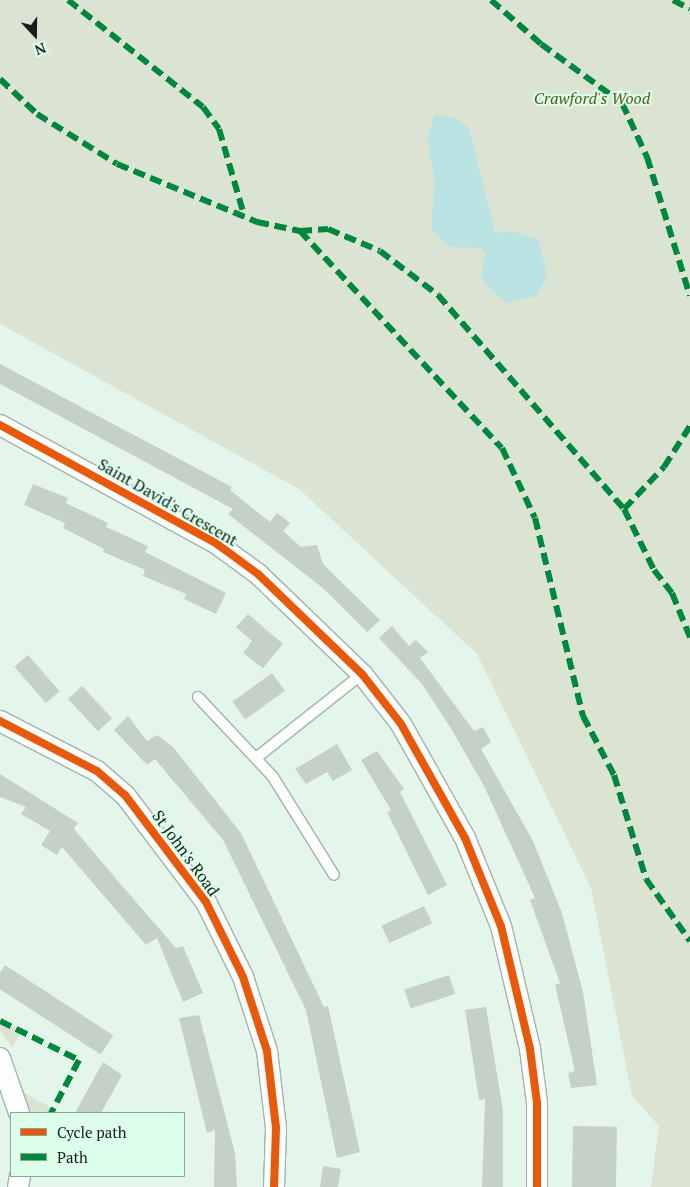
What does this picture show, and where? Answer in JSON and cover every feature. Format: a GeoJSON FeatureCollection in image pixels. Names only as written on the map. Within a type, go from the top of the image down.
{"type":"FeatureCollection","features":[{"type":"Feature","properties":{"kind":"street","name":"Saint David's Crescent"},"geometry":{"type":"LineString","coordinates":[[0,425],[217,544],[258,574],[362,674],[434,776],[501,926],[530,1049],[537,1103],[536,1187]]}},
{"type":"Feature","properties":{"kind":"street","name":"St John's Road"},"geometry":{"type":"LineString","coordinates":[[0,721],[97,771],[125,795],[206,902],[243,977],[267,1051],[276,1128],[274,1187]]}},
{"type":"Feature","properties":{"kind":"street"},"geometry":{"type":"LineString","coordinates":[[0,1058],[19,1112]]}},
{"type":"Feature","properties":{"kind":"lane"},"geometry":{"type":"LineString","coordinates":[[256,758],[362,674]]}},
{"type":"Feature","properties":{"kind":"lane"},"geometry":{"type":"LineString","coordinates":[[198,697],[273,777],[334,875]]}},
{"type":"Feature","properties":{"kind":"green space","name":"Crawford's Wood"},"geometry":{"type":"Polygon","coordinates":[[[0,0],[690,0],[690,1187],[651,1187],[659,1126],[632,1096],[591,888],[477,654],[299,489],[0,324],[0,0]],[[469,128],[427,138],[434,181],[431,230],[450,247],[481,247],[485,255],[481,280],[510,231],[495,233],[469,128]]]}},
{"type":"Feature","properties":{"kind":"green space"},"geometry":{"type":"Polygon","coordinates":[[[0,1021],[22,1030],[12,1048],[0,1030],[0,1021]]]}},
{"type":"Feature","properties":{"kind":"green space"},"geometry":{"type":"Polygon","coordinates":[[[19,1090],[54,1109],[52,1112],[26,1112],[19,1090]]]}},
{"type":"Feature","properties":{"kind":"water"},"geometry":{"type":"Polygon","coordinates":[[[435,115],[454,118],[469,128],[495,233],[510,231],[538,239],[547,274],[537,296],[506,303],[481,280],[485,255],[481,248],[450,247],[431,230],[434,181],[427,138],[435,115]]]}},
{"type":"Feature","properties":{"kind":"building"},"geometry":{"type":"Polygon","coordinates":[[[0,364],[232,487],[230,490],[270,522],[277,513],[290,523],[283,531],[301,547],[317,545],[323,564],[380,620],[367,632],[324,589],[228,514],[233,509],[0,384],[0,364]]]}},
{"type":"Feature","properties":{"kind":"building"},"geometry":{"type":"Polygon","coordinates":[[[33,484],[68,498],[66,503],[108,523],[106,527],[148,546],[145,552],[226,593],[216,614],[184,599],[186,594],[143,576],[145,570],[103,552],[104,549],[63,528],[65,523],[24,505],[33,484]]]}},
{"type":"Feature","properties":{"kind":"building"},"geometry":{"type":"Polygon","coordinates":[[[248,614],[283,644],[263,668],[243,653],[252,641],[236,627],[248,614]]]}},
{"type":"Feature","properties":{"kind":"building"},"geometry":{"type":"Polygon","coordinates":[[[392,626],[409,646],[416,640],[428,652],[420,658],[474,731],[483,727],[491,742],[481,749],[533,841],[562,913],[583,992],[597,1085],[571,1088],[568,1073],[575,1071],[555,985],[560,983],[530,900],[535,898],[484,786],[452,730],[422,684],[379,638],[392,626]]]}},
{"type":"Feature","properties":{"kind":"building"},"geometry":{"type":"Polygon","coordinates":[[[28,655],[59,691],[46,703],[14,667],[28,655]]]}},
{"type":"Feature","properties":{"kind":"building"},"geometry":{"type":"Polygon","coordinates":[[[272,673],[285,691],[245,720],[232,702],[272,673]]]}},
{"type":"Feature","properties":{"kind":"building"},"geometry":{"type":"Polygon","coordinates":[[[82,686],[112,718],[98,731],[68,699],[82,686]]]}},
{"type":"Feature","properties":{"kind":"building"},"geometry":{"type":"Polygon","coordinates":[[[128,716],[147,741],[157,735],[173,747],[241,833],[324,1007],[328,1006],[360,1152],[337,1158],[306,1010],[223,840],[155,759],[147,765],[114,730],[128,716]]]}},
{"type":"Feature","properties":{"kind":"building"},"geometry":{"type":"Polygon","coordinates":[[[337,744],[352,770],[333,781],[327,772],[306,784],[295,769],[337,744]]]}},
{"type":"Feature","properties":{"kind":"building"},"geometry":{"type":"Polygon","coordinates":[[[377,751],[404,789],[400,792],[447,885],[428,895],[387,812],[391,810],[361,760],[377,751]]]}},
{"type":"Feature","properties":{"kind":"building"},"geometry":{"type":"Polygon","coordinates":[[[0,774],[78,823],[74,829],[123,887],[176,948],[183,946],[203,993],[183,1002],[157,938],[146,945],[62,847],[57,855],[41,845],[50,831],[21,814],[26,807],[0,797],[0,774]]]}},
{"type":"Feature","properties":{"kind":"building"},"geometry":{"type":"Polygon","coordinates":[[[424,906],[432,923],[389,943],[381,926],[424,906]]]}},
{"type":"Feature","properties":{"kind":"building"},"geometry":{"type":"Polygon","coordinates":[[[5,965],[113,1035],[101,1055],[0,989],[0,973],[5,965]]]}},
{"type":"Feature","properties":{"kind":"building"},"geometry":{"type":"Polygon","coordinates":[[[449,975],[455,994],[410,1009],[404,990],[449,975]]]}},
{"type":"Feature","properties":{"kind":"building"},"geometry":{"type":"Polygon","coordinates":[[[486,1007],[503,1111],[503,1187],[482,1187],[485,1099],[479,1100],[465,1010],[486,1007]]]}},
{"type":"Feature","properties":{"kind":"building"},"geometry":{"type":"Polygon","coordinates":[[[199,1015],[235,1153],[237,1187],[214,1187],[215,1130],[207,1133],[179,1018],[199,1015]]]}},
{"type":"Feature","properties":{"kind":"building"},"geometry":{"type":"Polygon","coordinates":[[[103,1062],[122,1075],[102,1112],[76,1112],[103,1062]]]}},
{"type":"Feature","properties":{"kind":"building"},"geometry":{"type":"Polygon","coordinates":[[[573,1126],[617,1127],[616,1187],[572,1187],[573,1126]]]}},
{"type":"Feature","properties":{"kind":"building"},"geometry":{"type":"Polygon","coordinates":[[[323,1166],[341,1169],[338,1187],[320,1187],[323,1166]]]}},
{"type":"Feature","properties":{"kind":"marked path"},"geometry":{"type":"LineString","coordinates":[[68,0],[203,107],[219,129],[244,215]]}},
{"type":"Feature","properties":{"kind":"marked path"},"geometry":{"type":"LineString","coordinates":[[491,0],[541,44],[622,103],[647,157],[690,296]]}},
{"type":"Feature","properties":{"kind":"marked path"},"geometry":{"type":"LineString","coordinates":[[673,0],[690,9]]}},
{"type":"Feature","properties":{"kind":"marked path"},"geometry":{"type":"LineString","coordinates":[[0,79],[37,114],[117,164],[257,222],[300,231],[328,229],[380,251],[438,295],[624,509],[654,570],[672,593],[690,637]]}},
{"type":"Feature","properties":{"kind":"marked path"},"geometry":{"type":"LineString","coordinates":[[300,231],[502,448],[535,518],[583,716],[614,775],[646,879],[690,941]]}},
{"type":"Feature","properties":{"kind":"marked path"},"geometry":{"type":"LineString","coordinates":[[624,509],[664,467],[690,426]]}},
{"type":"Feature","properties":{"kind":"marked path"},"geometry":{"type":"LineString","coordinates":[[0,1021],[79,1060],[52,1112]]}},
{"type":"Feature","properties":{"kind":"cycle path"},"geometry":{"type":"LineString","coordinates":[[0,425],[217,544],[258,574],[362,674],[401,724],[465,838],[501,926],[530,1049],[537,1103],[537,1187]]}},
{"type":"Feature","properties":{"kind":"cycle path"},"geometry":{"type":"LineString","coordinates":[[0,721],[97,771],[125,795],[206,902],[243,977],[267,1051],[276,1128],[274,1187]]}}]}
